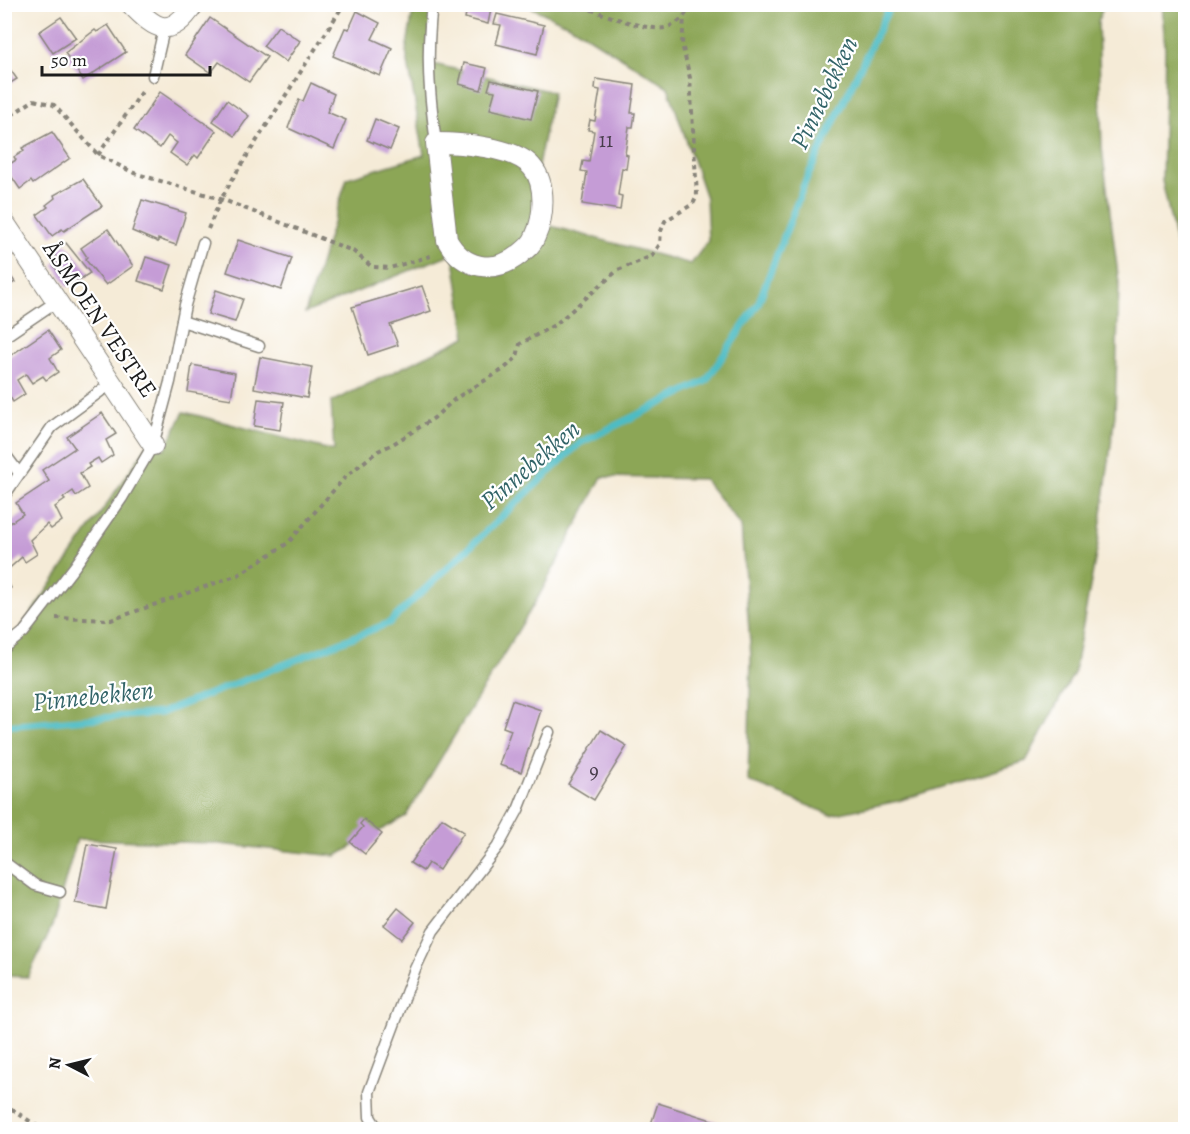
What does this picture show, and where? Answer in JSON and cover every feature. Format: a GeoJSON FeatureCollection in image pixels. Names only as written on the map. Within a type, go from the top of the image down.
{"type":"FeatureCollection","features":[{"type":"Feature","properties":{"kind":"street"},"geometry":{"type":"LineString","coordinates":[[131,4],[149,23],[164,29],[176,26],[194,4]]}},
{"type":"Feature","properties":{"kind":"street"},"geometry":{"type":"LineString","coordinates":[[436,143],[460,143],[520,158],[531,165],[543,197],[536,237],[515,258],[488,268],[473,265],[452,250],[447,240],[436,143]]}},
{"type":"Feature","properties":{"kind":"street","name":"ÅSMOEN VESTRE"},"geometry":{"type":"LineString","coordinates":[[5,224],[113,382],[153,445]]}},
{"type":"Feature","properties":{"kind":"lane"},"geometry":{"type":"LineString","coordinates":[[432,4],[427,48],[427,81],[436,143]]}},
{"type":"Feature","properties":{"kind":"lane"},"geometry":{"type":"LineString","coordinates":[[153,76],[164,29]]}},
{"type":"Feature","properties":{"kind":"lane"},"geometry":{"type":"LineString","coordinates":[[4,648],[33,619],[75,566],[122,498],[153,445],[203,243]]}},
{"type":"Feature","properties":{"kind":"lane"},"geometry":{"type":"LineString","coordinates":[[4,337],[57,301]]}},
{"type":"Feature","properties":{"kind":"lane"},"geometry":{"type":"LineString","coordinates":[[182,321],[259,346]]}},
{"type":"Feature","properties":{"kind":"lane"},"geometry":{"type":"LineString","coordinates":[[4,496],[52,427],[113,382]]}},
{"type":"Feature","properties":{"kind":"lane"},"geometry":{"type":"LineString","coordinates":[[4,453],[19,473]]}},
{"type":"Feature","properties":{"kind":"lane"},"geometry":{"type":"LineString","coordinates":[[383,1130],[375,1125],[370,1117],[369,1092],[415,969],[443,917],[499,845],[518,810],[549,732]]}},
{"type":"Feature","properties":{"kind":"lane"},"geometry":{"type":"LineString","coordinates":[[4,862],[29,882],[60,892]]}},
{"type":"Feature","properties":{"kind":"path"},"geometry":{"type":"LineString","coordinates":[[203,243],[221,199],[344,4]]}},
{"type":"Feature","properties":{"kind":"path"},"geometry":{"type":"LineString","coordinates":[[574,4],[649,27],[665,28],[684,18]]}},
{"type":"Feature","properties":{"kind":"path"},"geometry":{"type":"LineString","coordinates":[[33,619],[74,617],[111,620],[238,575],[288,543],[346,476],[378,451],[434,418],[456,398],[504,369],[518,357],[520,344],[556,324],[618,270],[652,256],[660,244],[665,221],[693,204],[697,196],[690,78],[682,44],[684,18],[692,4]]}},
{"type":"Feature","properties":{"kind":"path"},"geometry":{"type":"LineString","coordinates":[[98,155],[153,76]]}},
{"type":"Feature","properties":{"kind":"path"},"geometry":{"type":"LineString","coordinates":[[4,120],[34,100],[54,105],[98,155],[134,173],[221,199],[353,251],[372,267],[390,268],[452,250]]}},
{"type":"Feature","properties":{"kind":"path"},"geometry":{"type":"LineString","coordinates":[[4,1104],[43,1130]]}},
{"type":"Feature","properties":{"kind":"green space"},"geometry":{"type":"Polygon","coordinates":[[[414,5],[438,5],[429,63],[553,92],[537,171],[547,225],[691,264],[708,241],[706,198],[668,87],[573,27],[526,5],[1104,5],[1098,21],[1102,148],[1119,283],[1115,415],[1098,544],[1074,673],[1026,761],[898,801],[831,815],[748,781],[751,656],[741,526],[704,479],[602,477],[539,596],[406,816],[336,856],[209,843],[77,839],[53,924],[28,977],[5,976],[5,651],[147,446],[165,449],[184,412],[334,451],[331,402],[466,337],[453,253],[305,313],[347,178],[424,155],[406,51],[414,5]]]}},
{"type":"Feature","properties":{"kind":"green space"},"geometry":{"type":"Polygon","coordinates":[[[1162,5],[1185,5],[1185,283],[1162,181],[1165,49],[1162,5]]]}},
{"type":"Feature","properties":{"kind":"building"},"geometry":{"type":"Polygon","coordinates":[[[468,4],[492,4],[488,24],[465,18],[468,4]]]}},
{"type":"Feature","properties":{"kind":"building"},"geometry":{"type":"Polygon","coordinates":[[[357,11],[380,23],[372,39],[392,48],[380,76],[333,56],[345,28],[349,29],[357,11]]]}},
{"type":"Feature","properties":{"kind":"building"},"geometry":{"type":"Polygon","coordinates":[[[497,14],[544,25],[537,54],[496,44],[501,25],[494,24],[497,14]]]}},
{"type":"Feature","properties":{"kind":"building"},"geometry":{"type":"Polygon","coordinates":[[[61,17],[76,38],[53,53],[39,32],[61,17]]]}},
{"type":"Feature","properties":{"kind":"building"},"geometry":{"type":"Polygon","coordinates":[[[210,18],[267,57],[249,82],[219,62],[211,73],[185,55],[210,18]]]}},
{"type":"Feature","properties":{"kind":"building"},"geometry":{"type":"Polygon","coordinates":[[[108,25],[126,52],[83,80],[65,53],[95,30],[97,32],[108,25]]]}},
{"type":"Feature","properties":{"kind":"building"},"geometry":{"type":"Polygon","coordinates":[[[278,26],[300,41],[286,62],[263,46],[278,26]]]}},
{"type":"Feature","properties":{"kind":"building"},"geometry":{"type":"Polygon","coordinates":[[[4,61],[17,79],[4,87],[4,61]]]}},
{"type":"Feature","properties":{"kind":"building"},"geometry":{"type":"Polygon","coordinates":[[[464,63],[487,68],[481,90],[459,84],[464,63]]]}},
{"type":"Feature","properties":{"kind":"building"},"geometry":{"type":"Polygon","coordinates":[[[596,79],[635,85],[631,113],[635,113],[633,127],[629,127],[625,154],[628,155],[626,169],[622,168],[618,195],[622,196],[620,210],[582,204],[587,172],[581,171],[583,161],[589,162],[594,131],[588,130],[590,120],[595,121],[600,90],[595,89],[596,79]]]}},
{"type":"Feature","properties":{"kind":"building"},"geometry":{"type":"Polygon","coordinates":[[[491,80],[538,91],[531,119],[490,109],[495,91],[488,90],[491,80]]]}},
{"type":"Feature","properties":{"kind":"building"},"geometry":{"type":"Polygon","coordinates":[[[311,83],[334,94],[327,112],[346,120],[334,149],[288,128],[299,100],[303,101],[311,83]]]}},
{"type":"Feature","properties":{"kind":"building"},"geometry":{"type":"Polygon","coordinates":[[[160,92],[216,131],[198,158],[195,155],[187,165],[170,153],[177,143],[168,136],[160,148],[134,130],[160,92]]]}},
{"type":"Feature","properties":{"kind":"building"},"geometry":{"type":"Polygon","coordinates":[[[227,100],[249,116],[235,136],[213,121],[227,100]]]}},
{"type":"Feature","properties":{"kind":"building"},"geometry":{"type":"Polygon","coordinates":[[[375,119],[399,129],[390,150],[367,140],[375,119]]]}},
{"type":"Feature","properties":{"kind":"building"},"geometry":{"type":"Polygon","coordinates":[[[52,132],[70,158],[33,184],[31,181],[20,189],[5,167],[16,160],[14,157],[24,151],[22,148],[52,132]]]}},
{"type":"Feature","properties":{"kind":"building"},"geometry":{"type":"Polygon","coordinates":[[[83,179],[102,206],[64,231],[62,229],[52,236],[37,215],[48,207],[46,205],[55,198],[54,195],[83,179]]]}},
{"type":"Feature","properties":{"kind":"building"},"geometry":{"type":"Polygon","coordinates":[[[142,200],[186,213],[176,245],[158,239],[158,242],[132,231],[142,200]]]}},
{"type":"Feature","properties":{"kind":"building"},"geometry":{"type":"Polygon","coordinates":[[[108,229],[133,266],[106,285],[85,259],[87,257],[81,248],[108,229]]]}},
{"type":"Feature","properties":{"kind":"building"},"geometry":{"type":"Polygon","coordinates":[[[238,240],[292,258],[281,290],[227,272],[238,240]]]}},
{"type":"Feature","properties":{"kind":"building"},"geometry":{"type":"Polygon","coordinates":[[[66,243],[90,273],[68,287],[53,264],[58,261],[53,252],[66,243]]]}},
{"type":"Feature","properties":{"kind":"building"},"geometry":{"type":"Polygon","coordinates":[[[146,257],[172,265],[164,289],[138,281],[146,257]]]}},
{"type":"Feature","properties":{"kind":"building"},"geometry":{"type":"Polygon","coordinates":[[[4,267],[15,282],[4,289],[4,267]]]}},
{"type":"Feature","properties":{"kind":"building"},"geometry":{"type":"Polygon","coordinates":[[[422,286],[431,311],[390,325],[398,345],[368,355],[352,307],[422,286]]]}},
{"type":"Feature","properties":{"kind":"building"},"geometry":{"type":"Polygon","coordinates":[[[216,290],[243,299],[235,322],[208,314],[216,290]]]}},
{"type":"Feature","properties":{"kind":"building"},"geometry":{"type":"Polygon","coordinates":[[[48,330],[61,350],[50,358],[58,372],[46,380],[43,376],[32,383],[26,374],[17,380],[25,394],[13,402],[10,397],[4,401],[4,360],[48,330]]]}},
{"type":"Feature","properties":{"kind":"building"},"geometry":{"type":"Polygon","coordinates":[[[260,357],[312,367],[307,398],[254,388],[260,357]]]}},
{"type":"Feature","properties":{"kind":"building"},"geometry":{"type":"Polygon","coordinates":[[[192,365],[235,373],[231,399],[188,392],[192,365]]]}},
{"type":"Feature","properties":{"kind":"building"},"geometry":{"type":"Polygon","coordinates":[[[258,399],[284,402],[280,430],[254,426],[258,399]]]}},
{"type":"Feature","properties":{"kind":"building"},"geometry":{"type":"Polygon","coordinates":[[[102,413],[116,434],[106,440],[113,455],[101,463],[98,458],[88,464],[90,467],[80,473],[88,488],[76,496],[73,491],[63,498],[65,500],[55,507],[62,521],[51,529],[47,524],[30,540],[37,554],[25,562],[22,557],[4,573],[4,527],[23,514],[16,503],[49,481],[42,470],[75,448],[67,437],[102,413]]]}},
{"type":"Feature","properties":{"kind":"building"},"geometry":{"type":"Polygon","coordinates":[[[4,573],[11,588],[4,592],[4,573]]]}},
{"type":"Feature","properties":{"kind":"building"},"geometry":{"type":"Polygon","coordinates":[[[512,700],[541,710],[521,772],[499,765],[511,730],[503,727],[512,700]]]}},
{"type":"Feature","properties":{"kind":"building"},"geometry":{"type":"Polygon","coordinates":[[[601,730],[627,746],[594,800],[568,784],[601,730]]]}},
{"type":"Feature","properties":{"kind":"building"},"geometry":{"type":"Polygon","coordinates":[[[442,818],[464,832],[439,870],[428,863],[423,871],[410,863],[442,818]]]}},
{"type":"Feature","properties":{"kind":"building"},"geometry":{"type":"Polygon","coordinates":[[[364,819],[382,834],[365,854],[350,842],[363,827],[360,824],[364,819]]]}},
{"type":"Feature","properties":{"kind":"building"},"geometry":{"type":"Polygon","coordinates":[[[87,844],[117,849],[106,909],[75,903],[87,844]]]}},
{"type":"Feature","properties":{"kind":"building"},"geometry":{"type":"Polygon","coordinates":[[[398,908],[415,922],[402,939],[384,925],[398,908]]]}},
{"type":"Feature","properties":{"kind":"building"},"geometry":{"type":"Polygon","coordinates":[[[658,1103],[740,1129],[740,1130],[649,1130],[658,1103]]]}},
{"type":"Feature","properties":{"kind":"waterway","name":"Pinnebekken"},"geometry":{"type":"LineString","coordinates":[[4,726],[161,713],[389,623],[580,443],[706,381],[758,304],[805,182],[891,4]]}}]}
